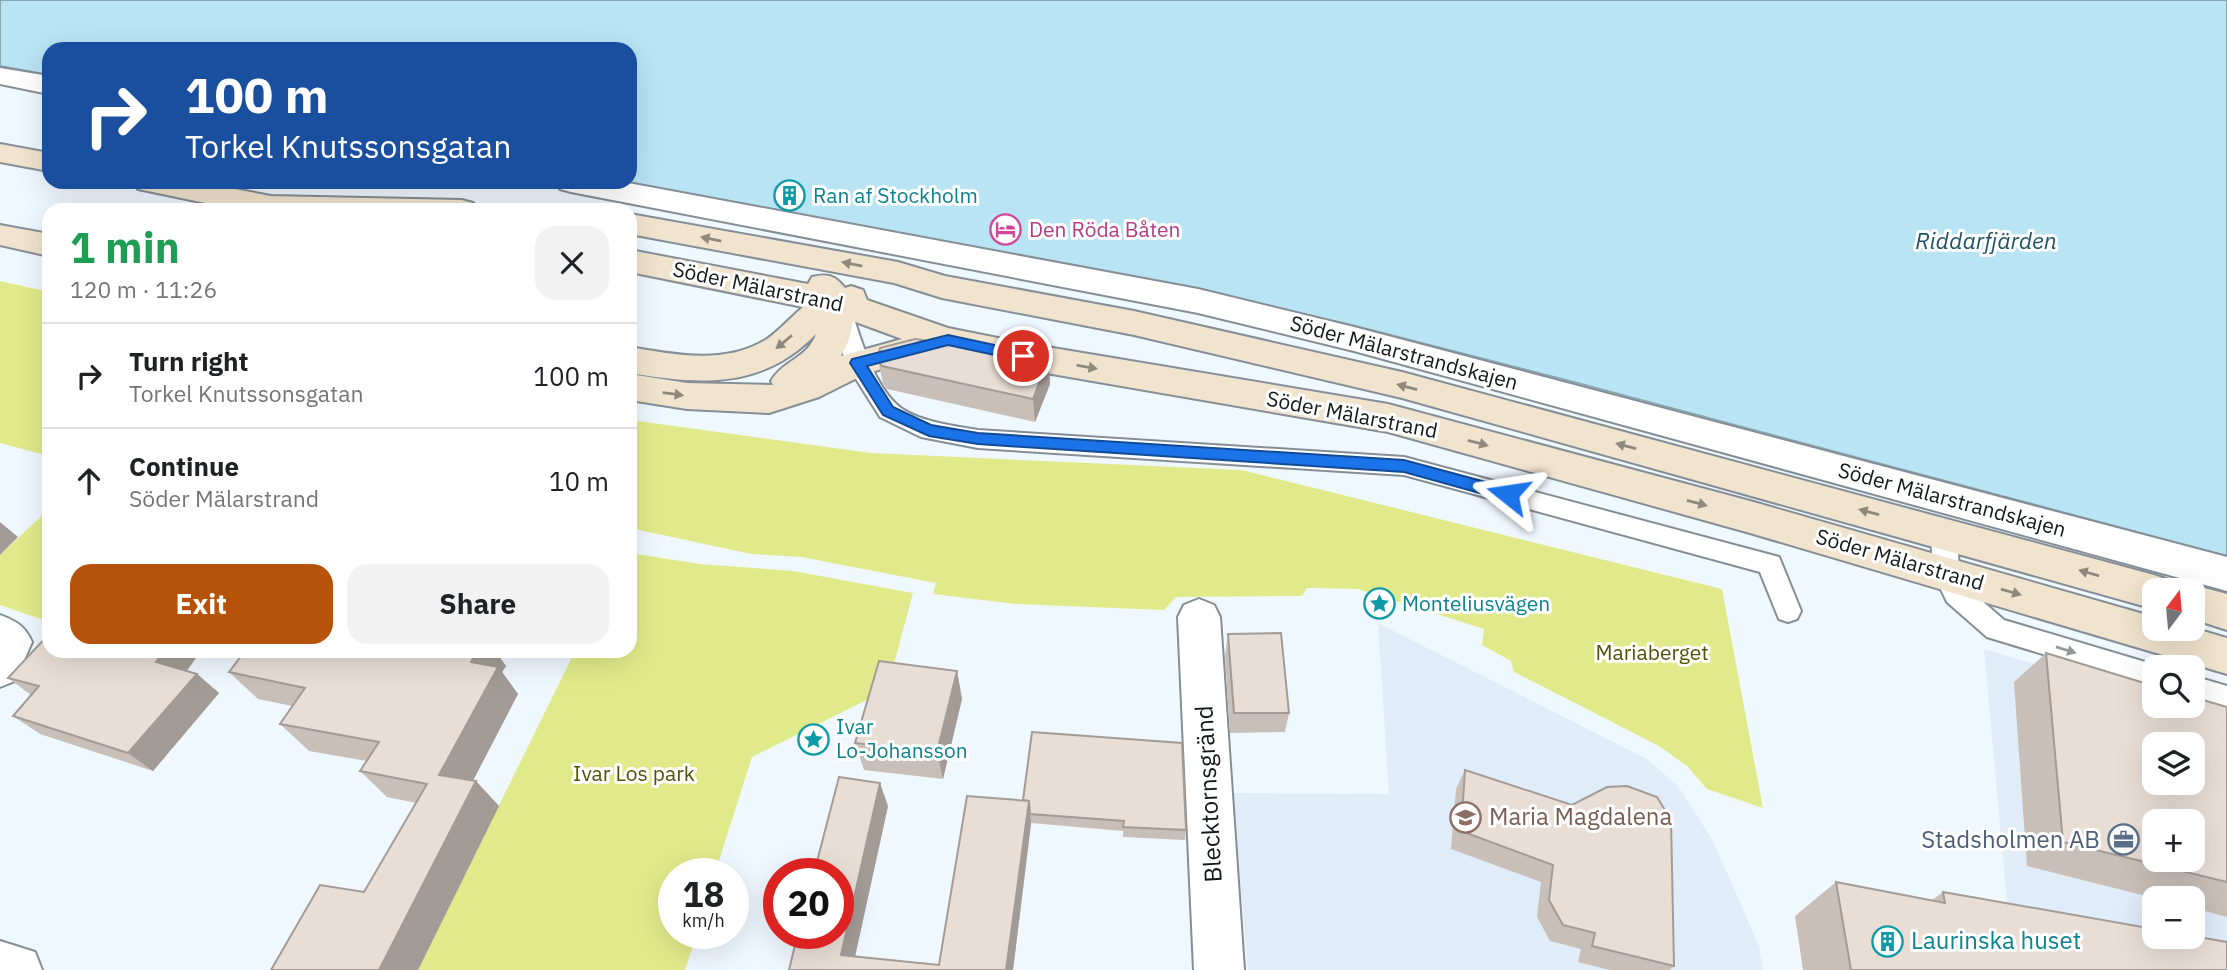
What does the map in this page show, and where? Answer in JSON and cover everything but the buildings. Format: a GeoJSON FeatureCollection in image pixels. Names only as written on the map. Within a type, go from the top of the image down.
{"type":"FeatureCollection","features":[{"type":"Feature","properties":{"kind":"street"},"geometry":{"type":"LineString","coordinates":[[0,76],[42,84]]}},
{"type":"Feature","properties":{"kind":"street"},"geometry":{"type":"LineString","coordinates":[[0,153],[42,161]]}},
{"type":"Feature","properties":{"kind":"street"},"geometry":{"type":"LineString","coordinates":[[185,189],[256,203]]}},
{"type":"Feature","properties":{"kind":"street","name":"Söder Mälarstrandskajen"},"geometry":{"type":"LineString","coordinates":[[607,189],[1198,301],[1367,342],[2227,574]]}},
{"type":"Feature","properties":{"kind":"street","name":"Söder Mälarstrand"},"geometry":{"type":"LineString","coordinates":[[637,225],[898,273],[942,287],[1134,323],[1402,385],[2142,589]]}},
{"type":"Feature","properties":{"kind":"street"},"geometry":{"type":"LineString","coordinates":[[0,234],[42,243]]}},
{"type":"Feature","properties":{"kind":"street"},"geometry":{"type":"LineString","coordinates":[[716,397],[768,388],[805,373],[822,358],[831,344],[837,328],[838,302],[819,279],[799,262],[778,252]]}},
{"type":"Feature","properties":{"kind":"street","name":"Söder Mälarstrand"},"geometry":{"type":"LineString","coordinates":[[637,262],[838,302],[902,327],[1023,356],[1388,418],[1946,573],[2227,656]]}},
{"type":"Feature","properties":{"kind":"street"},"geometry":{"type":"LineString","coordinates":[[637,361],[695,368],[731,366],[759,359],[780,347],[819,310],[838,302],[877,292],[942,287]]}},
{"type":"Feature","properties":{"kind":"street"},"geometry":{"type":"LineString","coordinates":[[637,388],[687,396],[769,400],[789,396],[858,363],[948,340]]}},
{"type":"Feature","properties":{"kind":"street"},"geometry":{"type":"LineString","coordinates":[[2205,606],[2227,612]]}},
{"type":"Feature","properties":{"kind":"street","name":"Blecktornsgränd"},"geometry":{"type":"LineString","coordinates":[[1199,617],[1219,970]]}},
{"type":"Feature","properties":{"kind":"street"},"geometry":{"type":"LineString","coordinates":[[0,633],[11,642],[0,668]]}},
{"type":"Feature","properties":{"kind":"street"},"geometry":{"type":"LineString","coordinates":[[0,965],[17,970]]}},
{"type":"Feature","properties":{"kind":"lane"},"geometry":{"type":"LineString","coordinates":[[838,302],[858,363],[888,411],[929,431],[978,439],[1404,466],[1770,564],[1788,611]]}},
{"type":"Feature","properties":{"kind":"lane"},"geometry":{"type":"LineString","coordinates":[[1944,532],[1946,573],[1956,594],[1996,629],[2142,672]]}},
{"type":"Feature","properties":{"kind":"lane"},"geometry":{"type":"LineString","coordinates":[[2205,692],[2227,698]]}},
{"type":"Feature","properties":{"kind":"shaded area","name":"Maria Magdalena"},"geometry":{"type":"Polygon","coordinates":[[[1378,623],[1647,759],[1678,786],[1713,841],[1759,946],[1763,970],[1248,970],[1232,793],[1389,794],[1378,623]]]}},
{"type":"Feature","properties":{"kind":"shaded area"},"geometry":{"type":"Polygon","coordinates":[[[1984,649],[2142,695],[2142,718],[2205,718],[2205,715],[2227,720],[2227,970],[2010,936],[1984,649]]]}},
{"type":"Feature","properties":{"kind":"green space"},"geometry":{"type":"Polygon","coordinates":[[[0,281],[42,290],[42,454],[0,443],[0,281]]]}},
{"type":"Feature","properties":{"kind":"green space","name":"Mariaberget"},"geometry":{"type":"Polygon","coordinates":[[[637,421],[871,453],[1242,470],[1722,589],[1763,808],[1707,789],[1687,766],[1659,746],[1514,672],[1511,661],[1482,645],[1484,629],[1358,589],[1307,588],[1302,596],[1176,597],[1164,610],[1015,604],[933,594],[936,583],[801,557],[751,554],[637,530],[637,421]]]}},
{"type":"Feature","properties":{"kind":"green space"},"geometry":{"type":"Polygon","coordinates":[[[42,516],[42,620],[0,605],[0,555],[42,516]]]}},
{"type":"Feature","properties":{"kind":"green space","name":"Ivar Los park"},"geometry":{"type":"Polygon","coordinates":[[[637,554],[700,564],[793,571],[913,593],[887,690],[752,757],[720,858],[658,858],[658,949],[692,949],[685,970],[418,970],[572,658],[637,658],[637,554]]]}},
{"type":"Feature","properties":{"kind":"water","name":"Riddarfjärden"},"geometry":{"type":"Polygon","coordinates":[[[0,0],[2227,0],[2227,556],[1359,327],[1179,285],[637,184],[637,42],[42,42],[42,74],[0,66],[0,0]]]}},
{"type":"Feature","properties":{"kind":"place","name":"Ran af Stockholm"},"geometry":{"type":"Point","coordinates":[790,196]}},
{"type":"Feature","properties":{"kind":"place","name":"Den Röda Båten"},"geometry":{"type":"Point","coordinates":[1006,230]}},
{"type":"Feature","properties":{"kind":"place","name":"Monteliusvägen"},"geometry":{"type":"Point","coordinates":[1379,604]}},
{"type":"Feature","properties":{"kind":"place","name":"Ivar Lo-Johansson"},"geometry":{"type":"Point","coordinates":[813,739]}},
{"type":"Feature","properties":{"kind":"place","name":"Maria Magdalena"},"geometry":{"type":"Point","coordinates":[1466,817]}},
{"type":"Feature","properties":{"kind":"place","name":"Stadsholmen AB"},"geometry":{"type":"Point","coordinates":[2123,840]}},
{"type":"Feature","properties":{"kind":"place","name":"Laurinska huset"},"geometry":{"type":"Point","coordinates":[1888,941]}},
{"type":"Feature","properties":{"kind":"route"},"geometry":{"type":"LineString","coordinates":[[1023,356],[948,340],[858,363],[888,411],[929,431],[978,439],[1404,466],[1508,494]]}}]}
